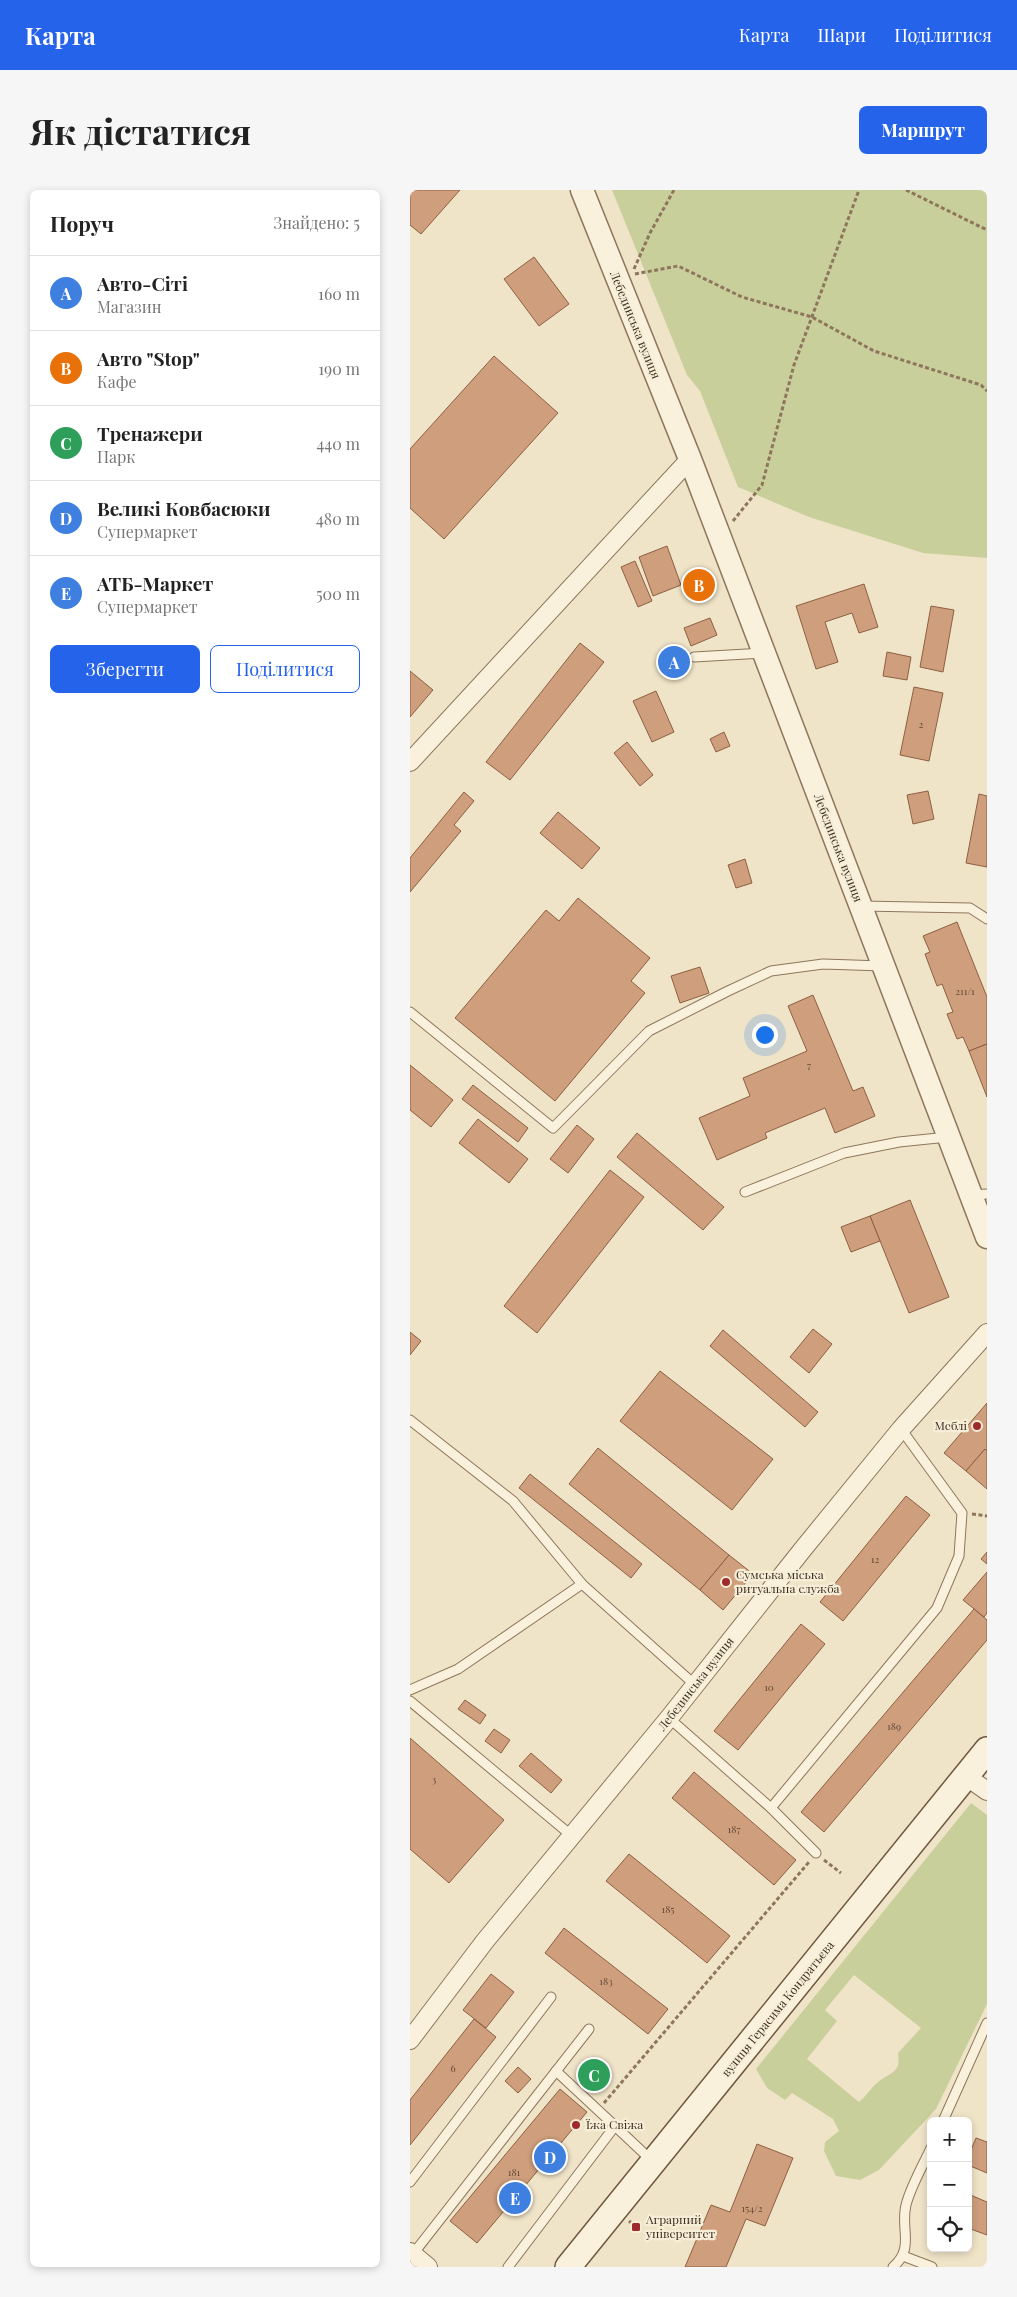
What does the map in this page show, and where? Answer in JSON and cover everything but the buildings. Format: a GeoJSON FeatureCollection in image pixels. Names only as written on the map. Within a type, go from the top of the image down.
{"type":"FeatureCollection","features":[{"type":"Feature","properties":{"kind":"main road","name":"вулиця Герасима Кондратьєва"},"geometry":{"type":"LineString","coordinates":[[568,2267],[653,2162],[977,1784],[987,1750]]}},
{"type":"Feature","properties":{"kind":"street","name":"Лебединська вулиця"},"geometry":{"type":"LineString","coordinates":[[582,190],[690,459],[948,1137],[979,1194],[987,1237]]}},
{"type":"Feature","properties":{"kind":"street"},"geometry":{"type":"LineString","coordinates":[[410,762],[690,459]]}},
{"type":"Feature","properties":{"kind":"street","name":"Лебединська вулиця"},"geometry":{"type":"LineString","coordinates":[[410,2040],[485,1941],[669,1718],[694,1684],[901,1429],[987,1332]]}},
{"type":"Feature","properties":{"kind":"street"},"geometry":{"type":"LineString","coordinates":[[411,2253],[428,2267]]}},
{"type":"Feature","properties":{"kind":"lane"},"geometry":{"type":"LineString","coordinates":[[694,657],[764,653]]}},
{"type":"Feature","properties":{"kind":"lane"},"geometry":{"type":"LineString","coordinates":[[860,906],[970,908],[987,920]]}},
{"type":"Feature","properties":{"kind":"lane"},"geometry":{"type":"LineString","coordinates":[[410,1012],[554,1128],[649,1031],[728,991],[771,971],[824,964],[883,966]]}},
{"type":"Feature","properties":{"kind":"lane"},"geometry":{"type":"LineString","coordinates":[[745,1192],[844,1153],[899,1142],[948,1137]]}},
{"type":"Feature","properties":{"kind":"lane"},"geometry":{"type":"LineString","coordinates":[[410,1420],[513,1500],[582,1584],[694,1684]]}},
{"type":"Feature","properties":{"kind":"lane"},"geometry":{"type":"LineString","coordinates":[[771,1808],[937,1608],[959,1556],[962,1513],[901,1429]]}},
{"type":"Feature","properties":{"kind":"lane"},"geometry":{"type":"LineString","coordinates":[[410,1690],[458,1669],[582,1584]]}},
{"type":"Feature","properties":{"kind":"lane"},"geometry":{"type":"LineString","coordinates":[[410,1701],[572,1836]]}},
{"type":"Feature","properties":{"kind":"lane"},"geometry":{"type":"LineString","coordinates":[[669,1718],[771,1808],[816,1853]]}},
{"type":"Feature","properties":{"kind":"lane"},"geometry":{"type":"LineString","coordinates":[[410,2182],[551,1997]]}},
{"type":"Feature","properties":{"kind":"lane"},"geometry":{"type":"LineString","coordinates":[[945,2117],[987,2023]]}},
{"type":"Feature","properties":{"kind":"lane"},"geometry":{"type":"LineString","coordinates":[[411,2253],[589,2029]]}},
{"type":"Feature","properties":{"kind":"lane"},"geometry":{"type":"LineString","coordinates":[[556,2071],[653,2162]]}},
{"type":"Feature","properties":{"kind":"lane"},"geometry":{"type":"LineString","coordinates":[[508,2267],[615,2126]]}},
{"type":"Feature","properties":{"kind":"lane"},"geometry":{"type":"LineString","coordinates":[[893,2267],[904,2256],[906,2244],[906,2205],[927,2157]]}},
{"type":"Feature","properties":{"kind":"lane"},"geometry":{"type":"LineString","coordinates":[[904,2256],[932,2267]]}},
{"type":"Feature","properties":{"kind":"path"},"geometry":{"type":"LineString","coordinates":[[674,190],[650,233],[632,274],[678,266],[742,297],[812,317],[874,351],[981,385],[987,391]]}},
{"type":"Feature","properties":{"kind":"path"},"geometry":{"type":"LineString","coordinates":[[719,538],[762,485],[794,365],[859,190]]}},
{"type":"Feature","properties":{"kind":"path"},"geometry":{"type":"LineString","coordinates":[[906,190],[987,230]]}},
{"type":"Feature","properties":{"kind":"path"},"geometry":{"type":"LineString","coordinates":[[598,2111],[816,1853],[841,1873]]}},
{"type":"Feature","properties":{"kind":"green space"},"geometry":{"type":"Polygon","coordinates":[[[612,190],[987,190],[987,558],[923,553],[809,517],[738,487],[700,391],[687,375],[612,190]]]}},
{"type":"Feature","properties":{"kind":"green space"},"geometry":{"type":"Polygon","coordinates":[[[971,1803],[987,1815],[987,2004],[936,2109],[879,2170],[860,2180],[836,2176],[824,2151],[825,2142],[839,2131],[833,2119],[792,2093],[785,2100],[767,2088],[756,2069],[971,1803]],[[854,1975],[825,2010],[837,2021],[807,2059],[859,2102],[878,2082],[896,2069],[899,2060],[898,2053],[921,2028],[854,1975]]]}},
{"type":"Feature","properties":{"kind":"place","name":"Авто \"Stop\""},"geometry":{"type":"Point","coordinates":[699,585]}},
{"type":"Feature","properties":{"kind":"place","name":"Авто-Сіті"},"geometry":{"type":"Point","coordinates":[674,662]}},
{"type":"Feature","properties":{"kind":"place","name":"Меблі"},"geometry":{"type":"Point","coordinates":[977,1426]}},
{"type":"Feature","properties":{"kind":"place","name":"Сумська міська ритуальна служба"},"geometry":{"type":"Point","coordinates":[726,1582]}},
{"type":"Feature","properties":{"kind":"place","name":"Тренажери"},"geometry":{"type":"Point","coordinates":[594,2075]}},
{"type":"Feature","properties":{"kind":"place","name":"Їжа Свіжа"},"geometry":{"type":"Point","coordinates":[576,2125]}},
{"type":"Feature","properties":{"kind":"place","name":"Великі Ковбасюки"},"geometry":{"type":"Point","coordinates":[550,2157]}},
{"type":"Feature","properties":{"kind":"place","name":"АТБ-Маркет"},"geometry":{"type":"Point","coordinates":[515,2198]}},
{"type":"Feature","properties":{"kind":"place","name":"Аграрний університет"},"geometry":{"type":"Point","coordinates":[636,2227]}}]}
